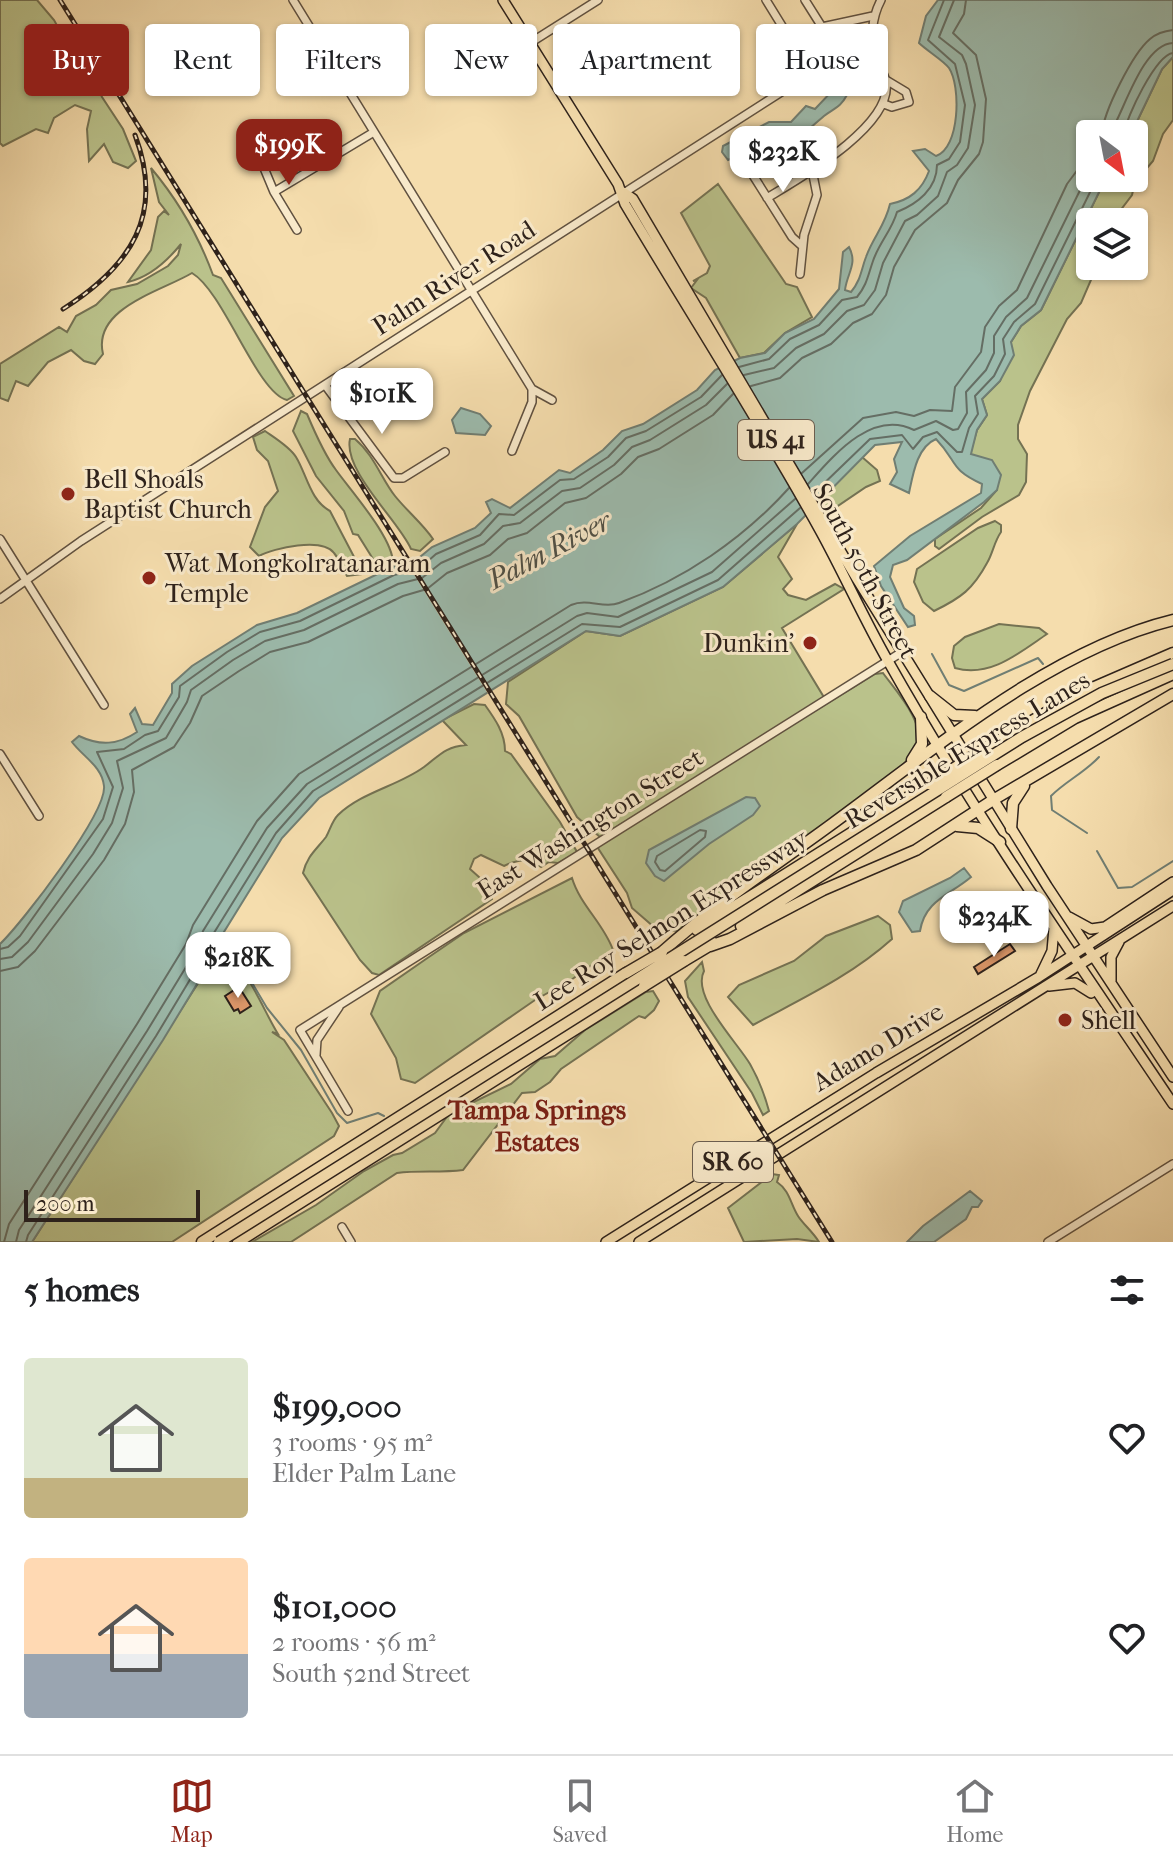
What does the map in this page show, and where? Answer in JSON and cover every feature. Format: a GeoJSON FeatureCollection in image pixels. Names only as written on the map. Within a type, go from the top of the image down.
{"type":"FeatureCollection","features":[{"type":"Feature","properties":{"kind":"highway"},"geometry":{"type":"LineString","coordinates":[[673,943],[984,712],[1103,645],[1173,620]]}},
{"type":"Feature","properties":{"kind":"highway","name":"Lee Roy Selmon Expressway"},"geometry":{"type":"LineString","coordinates":[[202,1242],[986,748],[1076,695],[1173,653]]}},
{"type":"Feature","properties":{"kind":"highway","name":"Reversible Express Lanes"},"geometry":{"type":"LineString","coordinates":[[219,1242],[1022,737],[1102,693],[1173,664]]}},
{"type":"Feature","properties":{"kind":"highway","name":"Lee Roy Selmon Expressway"},"geometry":{"type":"LineString","coordinates":[[238,1242],[997,765],[1075,718],[1173,674]]}},
{"type":"Feature","properties":{"kind":"highway"},"geometry":{"type":"LineString","coordinates":[[710,946],[730,939],[823,890],[908,854],[1173,694]]}},
{"type":"Feature","properties":{"kind":"highway"},"geometry":{"type":"LineString","coordinates":[[930,696],[946,711],[959,717],[984,712]]}},
{"type":"Feature","properties":{"kind":"highway"},"geometry":{"type":"LineString","coordinates":[[900,772],[920,749],[921,717]]}},
{"type":"Feature","properties":{"kind":"highway"},"geometry":{"type":"LineString","coordinates":[[1011,829],[1015,799],[1032,779]]}},
{"type":"Feature","properties":{"kind":"highway"},"geometry":{"type":"LineString","coordinates":[[955,827],[978,828],[1000,842]]}},
{"type":"Feature","properties":{"kind":"main road","name":"South 50th Street"},"geometry":{"type":"LineString","coordinates":[[503,0],[518,24]]}},
{"type":"Feature","properties":{"kind":"main road","name":"South 50th Street"},"geometry":{"type":"LineString","coordinates":[[537,54],[623,192],[625,204],[722,355],[823,528],[1092,956]]}},
{"type":"Feature","properties":{"kind":"main road","name":"South 50th Street"},"geometry":{"type":"LineString","coordinates":[[823,528],[887,660],[1078,966]]}},
{"type":"Feature","properties":{"kind":"main road"},"geometry":{"type":"LineString","coordinates":[[1066,915],[1091,929],[1105,927],[1173,882]]}},
{"type":"Feature","properties":{"kind":"main road","name":"Adamo Drive"},"geometry":{"type":"LineString","coordinates":[[606,1242],[876,1073],[1039,977],[1173,890]]}},
{"type":"Feature","properties":{"kind":"main road","name":"Adamo Drive"},"geometry":{"type":"LineString","coordinates":[[639,1242],[1173,906]]}},
{"type":"Feature","properties":{"kind":"main road"},"geometry":{"type":"LineString","coordinates":[[1039,977],[1052,951],[1054,928]]}},
{"type":"Feature","properties":{"kind":"main road"},"geometry":{"type":"LineString","coordinates":[[1111,984],[1111,957],[1123,937]]}},
{"type":"Feature","properties":{"kind":"main road","name":"US 41"},"geometry":{"type":"LineString","coordinates":[[1092,956],[1173,1077]]}},
{"type":"Feature","properties":{"kind":"main road","name":"US 41"},"geometry":{"type":"LineString","coordinates":[[1078,966],[1173,1104]]}},
{"type":"Feature","properties":{"kind":"main road"},"geometry":{"type":"LineString","coordinates":[[1042,988],[1075,983],[1102,1002]]}},
{"type":"Feature","properties":{"kind":"main road"},"geometry":{"type":"LineString","coordinates":[[876,1073],[885,1087]]}},
{"type":"Feature","properties":{"kind":"main road"},"geometry":{"type":"LineString","coordinates":[[671,1201],[690,1210]]}},
{"type":"Feature","properties":{"kind":"street"},"geometry":{"type":"LineString","coordinates":[[293,0],[532,389],[552,400]]}},
{"type":"Feature","properties":{"kind":"street"},"geometry":{"type":"LineString","coordinates":[[537,39],[598,0]]}},
{"type":"Feature","properties":{"kind":"street"},"geometry":{"type":"LineString","coordinates":[[766,0],[781,24]]}},
{"type":"Feature","properties":{"kind":"street"},"geometry":{"type":"LineString","coordinates":[[805,0],[820,24]]}},
{"type":"Feature","properties":{"kind":"street"},"geometry":{"type":"LineString","coordinates":[[873,24],[873,16],[881,0]]}},
{"type":"Feature","properties":{"kind":"street"},"geometry":{"type":"LineString","coordinates":[[836,24],[873,16]]}},
{"type":"Feature","properties":{"kind":"street"},"geometry":{"type":"LineString","coordinates":[[884,104],[892,107],[909,102],[906,92],[888,81]]}},
{"type":"Feature","properties":{"kind":"street","name":"Palm River Road"},"geometry":{"type":"LineString","coordinates":[[0,599],[81,541],[775,96]]}},
{"type":"Feature","properties":{"kind":"street"},"geometry":{"type":"LineString","coordinates":[[767,198],[846,146],[884,104],[885,96]]}},
{"type":"Feature","properties":{"kind":"street"},"geometry":{"type":"LineString","coordinates":[[274,192],[374,132]]}},
{"type":"Feature","properties":{"kind":"street"},"geometry":{"type":"LineString","coordinates":[[259,156],[274,192],[297,230]]}},
{"type":"Feature","properties":{"kind":"street"},"geometry":{"type":"LineString","coordinates":[[744,161],[792,237],[802,246]]}},
{"type":"Feature","properties":{"kind":"street"},"geometry":{"type":"LineString","coordinates":[[800,274],[802,246],[817,195],[812,170]]}},
{"type":"Feature","properties":{"kind":"street"},"geometry":{"type":"LineString","coordinates":[[325,385],[394,478],[403,478],[445,452]]}},
{"type":"Feature","properties":{"kind":"street"},"geometry":{"type":"LineString","coordinates":[[512,451],[532,402],[532,389]]}},
{"type":"Feature","properties":{"kind":"street"},"geometry":{"type":"LineString","coordinates":[[0,539],[104,705]]}},
{"type":"Feature","properties":{"kind":"street","name":"East Washington Street"},"geometry":{"type":"LineString","coordinates":[[316,1055],[300,1030],[902,652]]}},
{"type":"Feature","properties":{"kind":"street"},"geometry":{"type":"LineString","coordinates":[[0,754],[39,816]]}},
{"type":"Feature","properties":{"kind":"street"},"geometry":{"type":"LineString","coordinates":[[343,1002],[317,1040],[316,1055],[348,1111]]}},
{"type":"Feature","properties":{"kind":"street"},"geometry":{"type":"LineString","coordinates":[[1048,1242],[1173,1164]]}},
{"type":"Feature","properties":{"kind":"street"},"geometry":{"type":"LineString","coordinates":[[342,1227],[351,1242]]}},
{"type":"Feature","properties":{"kind":"green space"},"geometry":{"type":"Polygon","coordinates":[[[0,0],[37,0],[56,24],[24,24],[24,96],[102,96],[123,129],[136,161],[128,168],[113,162],[104,144],[89,161],[87,129],[91,111],[75,105],[54,118],[48,133],[36,129],[3,146],[0,143],[0,0]]]}},
{"type":"Feature","properties":{"kind":"green space"},"geometry":{"type":"Polygon","coordinates":[[[1173,57],[1173,120],[1148,167],[1148,120],[1138,120],[1162,69],[1173,57]]]}},
{"type":"Feature","properties":{"kind":"green space"},"geometry":{"type":"Polygon","coordinates":[[[151,168],[186,219],[213,275],[221,278],[294,396],[287,400],[264,380],[216,300],[192,273],[148,294],[118,313],[108,324],[102,338],[103,354],[95,364],[84,361],[71,350],[48,362],[28,386],[16,381],[8,401],[0,398],[0,364],[59,327],[67,332],[76,316],[96,305],[111,290],[137,284],[168,266],[178,255],[181,244],[158,267],[128,282],[151,250],[158,217],[164,211],[169,215],[159,202],[151,168]]]}},
{"type":"Feature","properties":{"kind":"green space"},"geometry":{"type":"Polygon","coordinates":[[[718,184],[786,284],[797,287],[812,317],[785,333],[764,353],[740,358],[706,298],[691,288],[697,280],[693,281],[707,273],[710,266],[681,213],[718,184]]]}},
{"type":"Feature","properties":{"kind":"green space"},"geometry":{"type":"Polygon","coordinates":[[[1099,192],[1133,192],[1122,208],[1091,208],[1099,192]]]}},
{"type":"Feature","properties":{"kind":"green space"},"geometry":{"type":"Polygon","coordinates":[[[1076,239],[1076,280],[1091,280],[1030,391],[1018,425],[1018,439],[1027,454],[1026,482],[1019,495],[982,517],[939,549],[935,546],[935,539],[981,508],[997,490],[977,457],[970,454],[977,430],[987,415],[982,399],[1000,381],[1011,342],[1021,326],[1041,310],[1076,239]]]}},
{"type":"Feature","properties":{"kind":"green space"},"geometry":{"type":"Polygon","coordinates":[[[301,411],[307,414],[332,464],[380,529],[392,555],[393,565],[378,567],[358,535],[353,534],[344,511],[316,476],[293,431],[301,411]]]}},
{"type":"Feature","properties":{"kind":"green space"},"geometry":{"type":"Polygon","coordinates":[[[265,431],[296,457],[313,494],[330,511],[363,574],[347,576],[328,548],[309,545],[286,547],[259,556],[250,547],[265,507],[278,491],[268,461],[257,450],[253,437],[265,431]]]}},
{"type":"Feature","properties":{"kind":"green space"},"geometry":{"type":"Polygon","coordinates":[[[350,439],[355,439],[367,452],[395,496],[433,539],[420,551],[411,549],[363,480],[350,452],[350,439]]]}},
{"type":"Feature","properties":{"kind":"green space"},"geometry":{"type":"Polygon","coordinates":[[[862,457],[877,470],[880,481],[826,514],[827,508],[822,508],[823,494],[862,457]]]}},
{"type":"Feature","properties":{"kind":"green space"},"geometry":{"type":"Polygon","coordinates":[[[995,521],[1001,525],[1001,532],[977,580],[952,602],[934,611],[923,602],[914,582],[917,569],[978,528],[995,521]]]}},
{"type":"Feature","properties":{"kind":"green space"},"geometry":{"type":"Polygon","coordinates":[[[797,524],[778,557],[792,579],[783,589],[788,595],[806,600],[835,584],[844,589],[782,628],[825,699],[600,837],[577,817],[519,716],[506,704],[508,682],[586,631],[620,636],[723,587],[797,524]]]}},
{"type":"Feature","properties":{"kind":"green space"},"geometry":{"type":"Polygon","coordinates":[[[999,624],[1039,628],[1047,634],[1015,656],[992,667],[980,670],[955,668],[952,658],[954,646],[965,637],[999,624]]]}},
{"type":"Feature","properties":{"kind":"green space"},"geometry":{"type":"Polygon","coordinates":[[[883,673],[914,718],[919,738],[912,755],[891,776],[682,932],[654,927],[632,908],[627,893],[596,845],[875,674],[883,673]]]}},
{"type":"Feature","properties":{"kind":"green space"},"geometry":{"type":"Polygon","coordinates":[[[474,704],[485,705],[489,710],[501,732],[505,751],[511,754],[560,822],[577,852],[558,863],[549,862],[541,867],[523,860],[504,866],[481,855],[474,859],[470,869],[489,886],[492,899],[379,975],[372,973],[360,960],[303,873],[305,867],[336,817],[348,807],[414,774],[448,750],[466,745],[442,720],[474,704]]]}},
{"type":"Feature","properties":{"kind":"green space"},"geometry":{"type":"Polygon","coordinates":[[[572,878],[613,950],[415,1083],[401,1079],[396,1058],[371,1014],[380,991],[464,933],[572,878]]]}},
{"type":"Feature","properties":{"kind":"green space"},"geometry":{"type":"Polygon","coordinates":[[[878,916],[890,925],[892,939],[843,976],[807,996],[753,1025],[728,997],[739,985],[794,961],[826,936],[878,916]]]}},
{"type":"Feature","properties":{"kind":"green space"},"geometry":{"type":"Polygon","coordinates":[[[220,949],[238,964],[278,1034],[272,1032],[284,1040],[332,1113],[339,1126],[334,1136],[172,1242],[32,1242],[220,949]]]}},
{"type":"Feature","properties":{"kind":"green space"},"geometry":{"type":"Polygon","coordinates":[[[702,962],[702,981],[709,1006],[756,1075],[769,1111],[763,1115],[752,1093],[688,997],[685,981],[702,962]]]}},
{"type":"Feature","properties":{"kind":"green space"},"geometry":{"type":"Polygon","coordinates":[[[653,991],[659,1001],[645,1018],[639,1016],[561,1069],[550,1082],[535,1092],[522,1093],[463,1170],[397,1173],[291,1242],[252,1242],[316,1205],[364,1171],[435,1133],[449,1114],[511,1084],[540,1059],[555,1056],[585,1030],[646,992],[653,991]]]}},
{"type":"Feature","properties":{"kind":"green space"},"geometry":{"type":"Polygon","coordinates":[[[772,1174],[779,1175],[777,1182],[819,1242],[797,1239],[744,1242],[728,1208],[772,1174]]]}},
{"type":"Feature","properties":{"kind":"water","name":"Palm River"},"geometry":{"type":"Polygon","coordinates":[[[938,0],[1173,0],[1173,57],[1162,69],[1138,120],[1076,120],[1076,192],[1099,192],[1091,208],[1076,208],[1076,239],[1041,310],[1021,326],[1011,342],[1014,355],[1000,381],[982,399],[987,415],[977,430],[971,454],[992,460],[1001,475],[997,490],[907,560],[893,565],[890,577],[904,608],[914,616],[915,625],[908,627],[881,586],[874,566],[910,536],[981,493],[982,484],[959,469],[936,439],[920,455],[909,493],[890,484],[897,472],[894,459],[902,442],[875,445],[797,524],[723,587],[620,636],[586,631],[319,798],[282,838],[219,940],[214,956],[163,1040],[32,1242],[0,1242],[0,944],[61,867],[101,800],[104,786],[100,773],[72,742],[79,736],[109,743],[130,736],[137,732],[130,714],[135,708],[142,724],[153,725],[172,693],[172,684],[192,666],[257,625],[297,613],[392,567],[415,561],[432,547],[475,528],[491,513],[486,502],[492,499],[510,508],[559,470],[570,473],[603,450],[622,431],[643,424],[697,390],[715,370],[740,358],[765,353],[785,333],[814,319],[839,289],[843,252],[849,247],[852,264],[845,290],[851,292],[890,204],[914,193],[926,178],[929,171],[913,151],[925,149],[936,156],[944,151],[954,129],[956,102],[953,77],[947,65],[919,43],[926,16],[938,0]]]}},
{"type":"Feature","properties":{"kind":"water"},"geometry":{"type":"Polygon","coordinates":[[[827,96],[846,96],[778,153],[752,150],[728,160],[722,152],[723,146],[769,122],[791,122],[806,106],[815,109],[827,96]]]}},
{"type":"Feature","properties":{"kind":"water"},"geometry":{"type":"Polygon","coordinates":[[[461,408],[480,414],[491,426],[485,435],[456,433],[452,420],[461,408]]]}},
{"type":"Feature","properties":{"kind":"water"},"geometry":{"type":"Polygon","coordinates":[[[746,797],[755,798],[760,806],[753,815],[709,844],[664,881],[655,876],[646,863],[649,850],[746,797]]]}},
{"type":"Feature","properties":{"kind":"water"},"geometry":{"type":"Polygon","coordinates":[[[964,868],[971,877],[933,905],[920,931],[912,932],[899,912],[903,901],[964,868]]]}},
{"type":"Feature","properties":{"kind":"water"},"geometry":{"type":"Polygon","coordinates":[[[970,1191],[982,1201],[978,1207],[972,1207],[966,1219],[934,1242],[907,1242],[923,1226],[970,1191]]]}},
{"type":"Feature","properties":{"kind":"pier"},"geometry":{"type":"Polygon","coordinates":[[[409,559],[494,695],[490,697],[405,560],[409,559]]]}},
{"type":"Feature","properties":{"kind":"building"},"geometry":{"type":"Polygon","coordinates":[[[1010,944],[1015,951],[978,974],[974,967],[1010,944]]]}},
{"type":"Feature","properties":{"kind":"building"},"geometry":{"type":"Polygon","coordinates":[[[239,987],[251,1006],[240,1013],[238,1009],[234,1011],[225,996],[239,987]]]}},
{"type":"Feature","properties":{"kind":"waterway"},"geometry":{"type":"LineString","coordinates":[[932,654],[949,685],[964,691],[1038,658],[1043,664]]}},
{"type":"Feature","properties":{"kind":"waterway"},"geometry":{"type":"LineString","coordinates":[[1087,833],[1052,810],[1051,796],[1099,757]]}},
{"type":"Feature","properties":{"kind":"waterway"},"geometry":{"type":"LineString","coordinates":[[1097,851],[1118,888],[1132,887],[1173,861]]}},
{"type":"Feature","properties":{"kind":"waterway"},"geometry":{"type":"LineString","coordinates":[[223,934],[267,1008],[301,1050],[337,1113],[347,1123],[378,1113],[384,1116]]}},
{"type":"Feature","properties":{"kind":"railway"},"geometry":{"type":"LineString","coordinates":[[60,0],[832,1242]]}},
{"type":"Feature","properties":{"kind":"railway"},"geometry":{"type":"LineString","coordinates":[[63,309],[107,275],[136,236],[146,190],[135,135]]}},
{"type":"Feature","properties":{"kind":"place","name":"Bell Shoals Baptist Church"},"geometry":{"type":"Point","coordinates":[68,494]}},
{"type":"Feature","properties":{"kind":"place","name":"Wat Mongkolratanaram Temple"},"geometry":{"type":"Point","coordinates":[149,578]}},
{"type":"Feature","properties":{"kind":"place","name":"Dunkin'"},"geometry":{"type":"Point","coordinates":[810,643]}},
{"type":"Feature","properties":{"kind":"place","name":"Shell"},"geometry":{"type":"Point","coordinates":[1065,1020]}},
{"type":"Feature","properties":{"kind":"district","name":"Tampa Springs Estates"},"geometry":{"type":"Point","coordinates":[537,1125]}}]}
